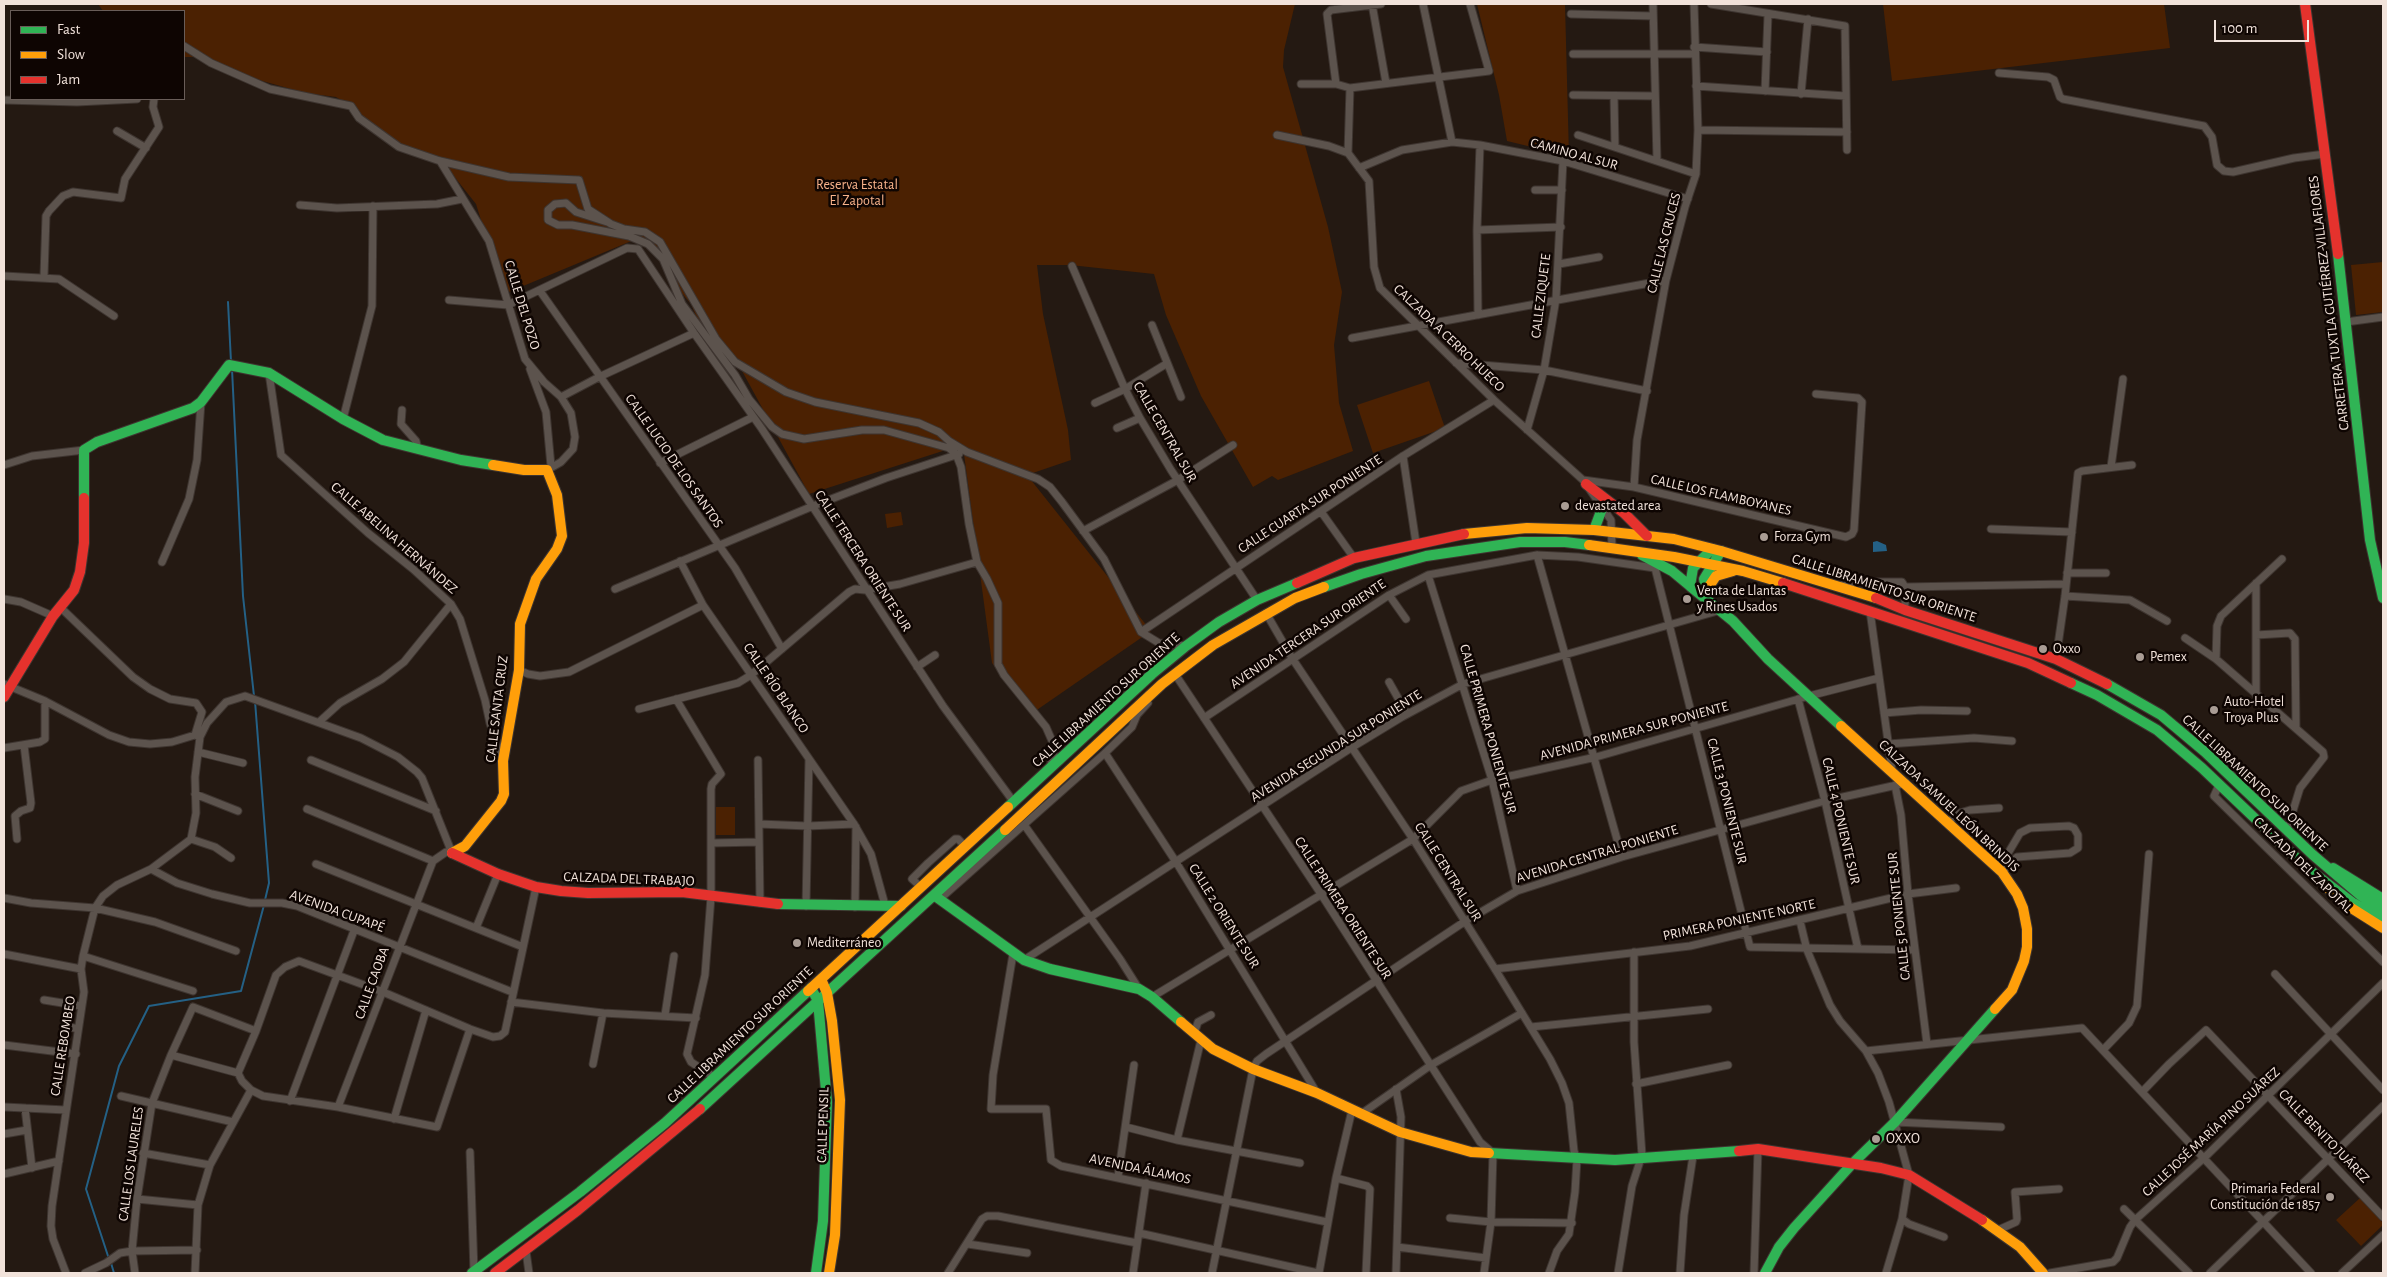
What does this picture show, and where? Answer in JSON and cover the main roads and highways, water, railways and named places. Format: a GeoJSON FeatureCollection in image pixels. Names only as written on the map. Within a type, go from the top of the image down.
{"type":"FeatureCollection","features":[{"type":"Feature","properties":{"kind":"main road","name":"CARRETERA TUXTLA GUTIÉRREZ-VILLAFLORES"},"geometry":{"type":"LineString","coordinates":[[2306,4],[2346,322],[2370,540],[2383,598]]}},
{"type":"Feature","properties":{"kind":"main road","name":"CALLE SANTA CRUZ"},"geometry":{"type":"LineString","coordinates":[[7,685],[53,616],[74,590],[84,556],[84,450],[97,442],[184,412],[201,402],[229,365],[268,373],[343,419],[383,440],[461,460],[524,470],[549,468],[557,495],[562,536],[557,549],[536,580],[521,618],[518,633],[519,670],[503,761],[504,787],[501,801],[465,846],[452,853]]}},
{"type":"Feature","properties":{"kind":"main road"},"geometry":{"type":"LineString","coordinates":[[1584,482],[1624,513],[1647,536]]}},
{"type":"Feature","properties":{"kind":"main road"},"geometry":{"type":"LineString","coordinates":[[1594,530],[1599,521],[1603,506]]}},
{"type":"Feature","properties":{"kind":"main road","name":"CALLE LIBRAMIENTO SUR ORIENTE"},"geometry":{"type":"LineString","coordinates":[[473,1272],[580,1192],[665,1123],[901,906],[964,845],[1152,674],[1186,646],[1219,622],[1257,600],[1354,558],[1416,542],[1449,536],[1527,528],[1594,530],[1674,539],[1717,550],[1837,588],[1870,596],[1905,610],[2056,659],[2128,695],[2161,715],[2205,752],[2313,855],[2360,895],[2383,909]]}},
{"type":"Feature","properties":{"kind":"main road","name":"CALLE LIBRAMIENTO SUR ORIENTE"},"geometry":{"type":"LineString","coordinates":[[495,1273],[526,1251],[677,1130],[827,993],[938,898],[1162,684],[1213,645],[1295,598],[1361,574],[1426,556],[1520,542],[1565,542],[1628,549],[1743,571],[2028,663],[2097,695],[2157,730],[2219,785],[2307,868],[2353,902],[2383,919]]}},
{"type":"Feature","properties":{"kind":"main road","name":"CALZADA SAMUEL LEÓN BRINDIS"},"geometry":{"type":"LineString","coordinates":[[1628,549],[1654,564],[1672,571],[1690,586],[1706,595],[1768,659],[1892,770],[1998,869],[2017,894],[2023,908],[2027,929],[2027,947],[2020,976],[2012,990],[1895,1122],[1852,1164],[1794,1228],[1779,1248],[1765,1273]]}},
{"type":"Feature","properties":{"kind":"main road"},"geometry":{"type":"LineString","coordinates":[[1690,586],[1693,568],[1698,562],[1717,550]]}},
{"type":"Feature","properties":{"kind":"main road"},"geometry":{"type":"LineString","coordinates":[[1706,595],[1704,579],[1717,550]]}},
{"type":"Feature","properties":{"kind":"main road"},"geometry":{"type":"LineString","coordinates":[[1706,595],[1716,576],[1725,572],[1743,571]]}},
{"type":"Feature","properties":{"kind":"main road"},"geometry":{"type":"LineString","coordinates":[[4,696],[7,685]]}},
{"type":"Feature","properties":{"kind":"main road","name":"CALZADA DEL TRABAJO"},"geometry":{"type":"LineString","coordinates":[[452,853],[498,874],[536,887],[588,893],[682,892],[760,903],[806,906],[901,906]]}},
{"type":"Feature","properties":{"kind":"main road"},"geometry":{"type":"LineString","coordinates":[[2313,855],[2383,899]]}},
{"type":"Feature","properties":{"kind":"main road"},"geometry":{"type":"LineString","coordinates":[[2307,868],[2345,904],[2383,928]]}},
{"type":"Feature","properties":{"kind":"main road"},"geometry":{"type":"LineString","coordinates":[[938,898],[1013,954],[1024,960],[1050,969],[1139,989],[1152,996],[1213,1049],[1253,1069],[1317,1093],[1400,1132],[1463,1150],[1538,1154],[1577,1159],[1693,1156],[1758,1149],[1909,1175],[1998,1230],[2020,1247],[2043,1273]]}},
{"type":"Feature","properties":{"kind":"main road","name":"CALLE PENSIL"},"geometry":{"type":"LineString","coordinates":[[821,979],[827,993],[832,1020],[840,1100],[835,1235],[829,1273]]}},
{"type":"Feature","properties":{"kind":"main road","name":"CALLE PENSIL"},"geometry":{"type":"LineString","coordinates":[[811,988],[818,1001],[827,1102],[823,1221],[816,1273]]}},
{"type":"Feature","properties":{"kind":"water"},"geometry":{"type":"Polygon","coordinates":[[[1877,541],[1886,545],[1887,551],[1873,552],[1873,542],[1877,541]]]}},
{"type":"Feature","properties":{"kind":"waterway"},"geometry":{"type":"LineString","coordinates":[[228,302],[231,362]]}},
{"type":"Feature","properties":{"kind":"waterway"},"geometry":{"type":"LineString","coordinates":[[232,369],[243,596],[254,696]]}},
{"type":"Feature","properties":{"kind":"waterway"},"geometry":{"type":"LineString","coordinates":[[255,701],[269,883],[265,900]]}},
{"type":"Feature","properties":{"kind":"waterway"},"geometry":{"type":"LineString","coordinates":[[109,1259],[86,1189],[119,1066],[149,1006],[241,991],[264,905]]}},
{"type":"Feature","properties":{"kind":"waterway"},"geometry":{"type":"LineString","coordinates":[[111,1263],[114,1273]]}},
{"type":"Feature","properties":{"kind":"place","name":"devastated area"},"geometry":{"type":"Point","coordinates":[1565,506]}},
{"type":"Feature","properties":{"kind":"place","name":"Forza Gym"},"geometry":{"type":"Point","coordinates":[1764,537]}},
{"type":"Feature","properties":{"kind":"place","name":"Venta de Llantas y Rines Usados"},"geometry":{"type":"Point","coordinates":[1687,599]}},
{"type":"Feature","properties":{"kind":"place","name":"Oxxo"},"geometry":{"type":"Point","coordinates":[2043,649]}},
{"type":"Feature","properties":{"kind":"place","name":"Pemex"},"geometry":{"type":"Point","coordinates":[2140,657]}},
{"type":"Feature","properties":{"kind":"place","name":"Auto-Hotel Troya Plus"},"geometry":{"type":"Point","coordinates":[2214,710]}},
{"type":"Feature","properties":{"kind":"place","name":"Mediterráneo"},"geometry":{"type":"Point","coordinates":[797,943]}},
{"type":"Feature","properties":{"kind":"place","name":"OXXO"},"geometry":{"type":"Point","coordinates":[1876,1139]}},
{"type":"Feature","properties":{"kind":"place","name":"Primaria Federal Constitución de 1857"},"geometry":{"type":"Point","coordinates":[2330,1197]}},
{"type":"Feature","properties":{"kind":"park label","name":"Reserva Estatal El Zapotal"},"geometry":{"type":"Point","coordinates":[857,194]}}]}
